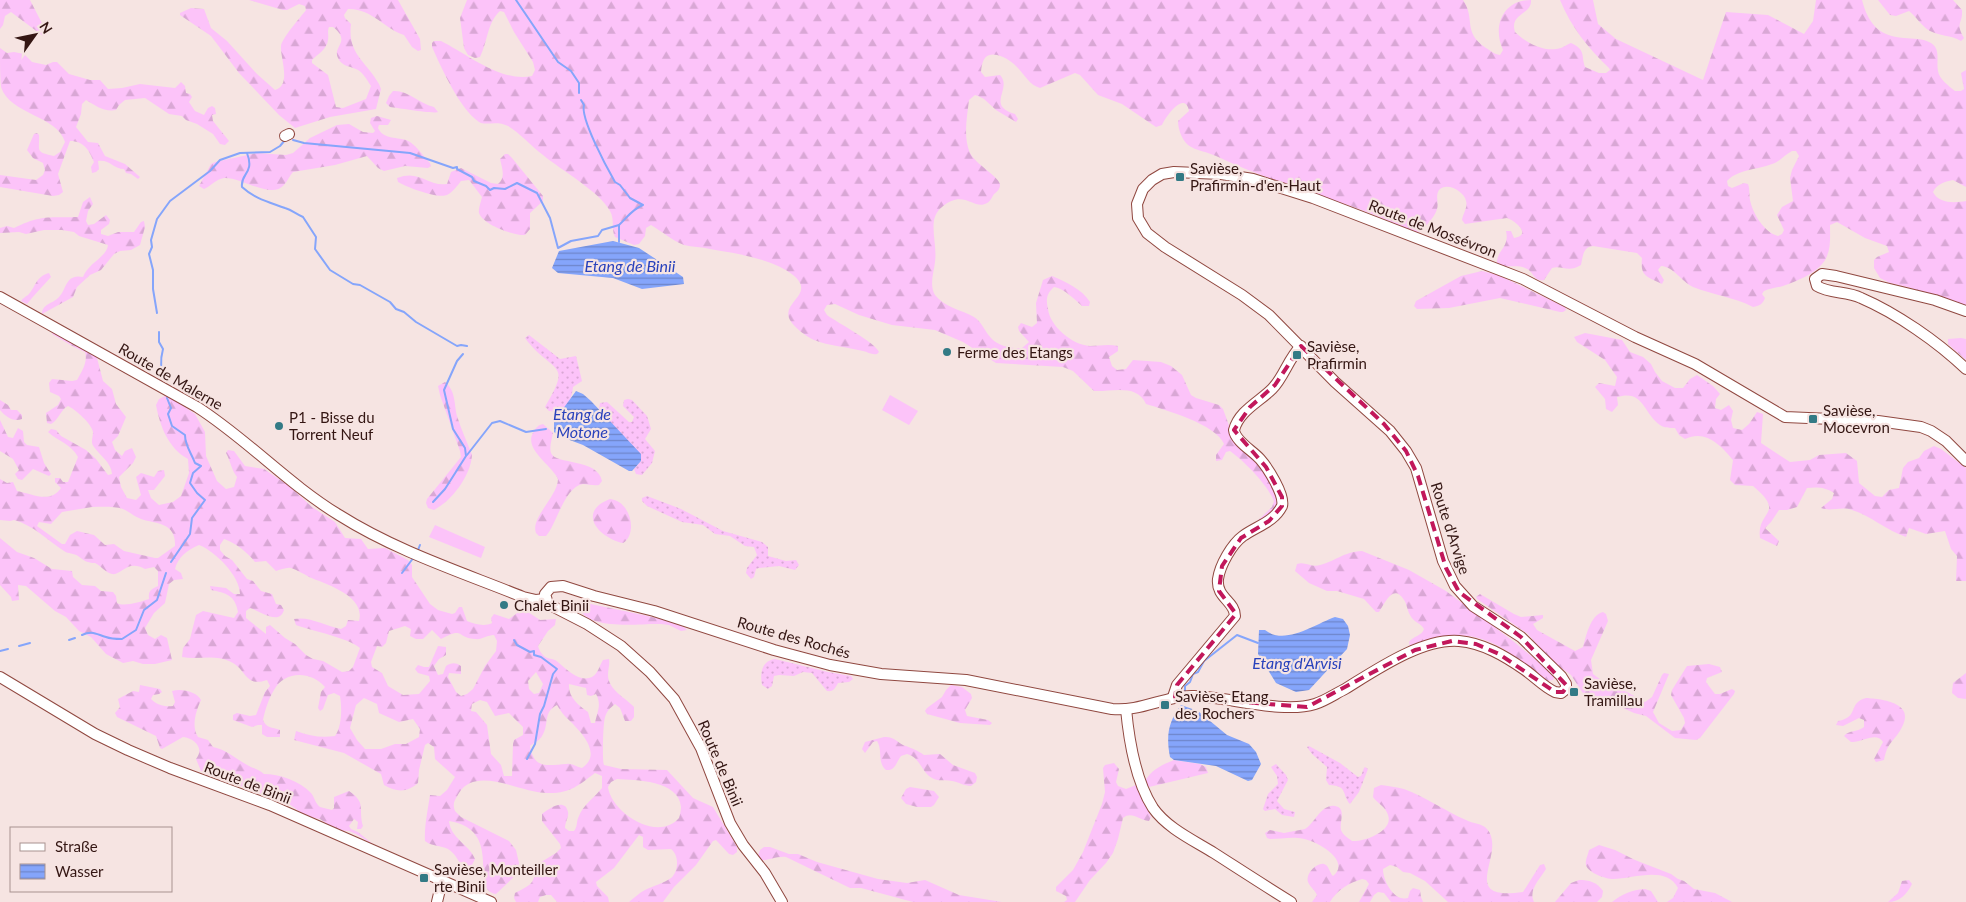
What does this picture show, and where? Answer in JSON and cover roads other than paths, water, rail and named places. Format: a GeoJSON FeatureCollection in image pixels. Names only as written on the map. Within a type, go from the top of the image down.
{"type":"FeatureCollection","features":[{"type":"Feature","properties":{"kind":"street","name":"Route de Mossévron"},"geometry":{"type":"LineString","coordinates":[[1335,382],[1273,319],[1252,302],[1159,243],[1147,233],[1140,224],[1137,209],[1139,196],[1148,183],[1158,176],[1169,172],[1212,173],[1253,179],[1302,195],[1523,280],[1635,337],[1695,364],[1785,417],[1871,420],[1921,427],[1946,441],[1966,461]]}},
{"type":"Feature","properties":{"kind":"street"},"geometry":{"type":"LineString","coordinates":[[1963,365],[1945,350],[1879,306],[1858,296],[1823,289],[1817,286],[1815,279],[1822,274],[1836,276],[1935,300],[1966,311]]}},
{"type":"Feature","properties":{"kind":"street","name":"Route de Malerne"},"geometry":{"type":"LineString","coordinates":[[0,297],[197,407],[222,423],[301,489],[340,516],[379,537],[523,597],[536,600],[547,594]]}},
{"type":"Feature","properties":{"kind":"street"},"geometry":{"type":"LineString","coordinates":[[1173,698],[1177,685],[1235,616],[1232,606],[1222,597],[1219,588],[1218,576],[1222,566],[1241,538],[1269,521],[1282,506],[1282,497],[1266,467],[1237,438],[1234,430],[1236,423],[1250,407],[1275,385],[1300,346]]}},
{"type":"Feature","properties":{"kind":"street","name":"Route d'Arvige"},"geometry":{"type":"LineString","coordinates":[[1173,698],[1206,696],[1282,707],[1307,706],[1325,700],[1415,650],[1434,643],[1452,641],[1476,644],[1497,653],[1555,692],[1561,693],[1566,689],[1566,684],[1561,676],[1521,637],[1473,606],[1459,592],[1446,568],[1418,476],[1406,451],[1384,424],[1335,382]]}},
{"type":"Feature","properties":{"kind":"street","name":"Route des Rochés"},"geometry":{"type":"LineString","coordinates":[[547,594],[557,585],[566,587],[676,617],[774,650],[830,665],[881,674],[966,680],[1101,708],[1126,709],[1147,706],[1173,698]]}},
{"type":"Feature","properties":{"kind":"street","name":"Route de Binii"},"geometry":{"type":"LineString","coordinates":[[547,594],[550,606],[587,624],[621,646],[650,672],[674,699],[701,748],[730,824],[743,845],[765,873],[782,902]]}},
{"type":"Feature","properties":{"kind":"street","name":"Route de Binii"},"geometry":{"type":"LineString","coordinates":[[0,678],[95,734],[128,750],[170,768],[270,805],[491,902]]}},
{"type":"Feature","properties":{"kind":"street"},"geometry":{"type":"LineString","coordinates":[[1126,709],[1141,782],[1156,812],[1176,829],[1291,902]]}},
{"type":"Feature","properties":{"kind":"street"},"geometry":{"type":"LineString","coordinates":[[437,902],[442,881]]}},
{"type":"Feature","properties":{"kind":"water","name":"Etang de Binii"},"geometry":{"type":"Polygon","coordinates":[[[613,241],[639,248],[683,277],[684,284],[642,289],[613,278],[558,273],[552,268],[559,251],[613,241]]]}},
{"type":"Feature","properties":{"kind":"water","name":"Etang de Motone"},"geometry":{"type":"Polygon","coordinates":[[[576,391],[591,401],[641,454],[641,461],[632,471],[554,432],[554,422],[576,391]]]}},
{"type":"Feature","properties":{"kind":"water","name":"Etang d'Arvisi"},"geometry":{"type":"Polygon","coordinates":[[[1335,617],[1343,619],[1348,626],[1350,635],[1347,649],[1309,690],[1296,692],[1276,683],[1258,654],[1259,630],[1265,630],[1282,636],[1291,635],[1335,617]]]}},
{"type":"Feature","properties":{"kind":"water"},"geometry":{"type":"Polygon","coordinates":[[[1181,705],[1198,711],[1227,735],[1249,744],[1256,752],[1261,764],[1252,780],[1248,781],[1216,766],[1174,760],[1170,757],[1169,730],[1173,717],[1181,705]]]}},
{"type":"Feature","properties":{"kind":"waterway"},"geometry":{"type":"LineString","coordinates":[[516,0],[558,62],[571,71],[579,83],[579,93]]}},
{"type":"Feature","properties":{"kind":"waterway"},"geometry":{"type":"LineString","coordinates":[[581,100],[590,131],[615,182],[620,185],[630,198],[643,205],[633,211],[619,225],[619,242]]}},
{"type":"Feature","properties":{"kind":"waterway"},"geometry":{"type":"LineString","coordinates":[[157,313],[153,289],[153,270],[149,254],[157,219],[170,201],[210,171],[220,160],[240,153],[270,152],[280,146],[285,140]]}},
{"type":"Feature","properties":{"kind":"waterway"},"geometry":{"type":"LineString","coordinates":[[293,140],[304,143],[410,153],[453,168],[457,167],[457,169],[472,177],[474,181],[486,186],[490,190],[494,188],[505,189],[517,183],[537,193],[550,218],[558,248],[571,241],[598,236],[602,230],[619,225]]}},
{"type":"Feature","properties":{"kind":"waterway"},"geometry":{"type":"LineString","coordinates":[[247,153],[249,165],[242,182],[242,187],[257,197],[303,217],[316,237],[315,249],[330,270],[353,284],[360,285],[390,302],[396,309],[404,312],[416,322],[457,346],[467,346]]}},
{"type":"Feature","properties":{"kind":"waterway"},"geometry":{"type":"LineString","coordinates":[[159,332],[159,342],[163,349],[161,369],[165,381]]}},
{"type":"Feature","properties":{"kind":"waterway"},"geometry":{"type":"LineString","coordinates":[[433,502],[445,489],[466,456],[465,448],[453,429],[444,390],[457,361],[463,354]]}},
{"type":"Feature","properties":{"kind":"waterway"},"geometry":{"type":"LineString","coordinates":[[167,398],[171,408],[168,414],[172,426],[185,435],[187,446],[195,463],[201,466],[193,473],[190,483],[205,500],[192,518],[190,534],[171,562]]}},
{"type":"Feature","properties":{"kind":"waterway"},"geometry":{"type":"LineString","coordinates":[[467,455],[492,423],[500,421],[526,432],[546,429]]}},
{"type":"Feature","properties":{"kind":"waterway"},"geometry":{"type":"LineString","coordinates":[[418,550],[420,545]]}},
{"type":"Feature","properties":{"kind":"waterway"},"geometry":{"type":"LineString","coordinates":[[402,573],[414,557]]}},
{"type":"Feature","properties":{"kind":"waterway"},"geometry":{"type":"LineString","coordinates":[[82,635],[91,633],[122,639],[136,630],[144,610],[157,600],[166,573]]}},
{"type":"Feature","properties":{"kind":"waterway"},"geometry":{"type":"LineString","coordinates":[[1185,693],[1185,686],[1190,682],[1193,674],[1198,672],[1204,661],[1237,635],[1258,643]]}},
{"type":"Feature","properties":{"kind":"waterway"},"geometry":{"type":"LineString","coordinates":[[69,640],[75,638]]}},
{"type":"Feature","properties":{"kind":"waterway"},"geometry":{"type":"LineString","coordinates":[[514,640],[517,645],[530,652],[534,651],[534,655],[541,657],[557,669],[553,674],[540,714],[535,744],[527,759]]}},
{"type":"Feature","properties":{"kind":"waterway"},"geometry":{"type":"LineString","coordinates":[[19,646],[30,643]]}},
{"type":"Feature","properties":{"kind":"waterway"},"geometry":{"type":"LineString","coordinates":[[0,651],[8,649]]}},
{"type":"Feature","properties":{"kind":"place","name":"Savièse, Prafirmin-d'en-Haut"},"geometry":{"type":"Point","coordinates":[1180,177]}},
{"type":"Feature","properties":{"kind":"place","name":"Ferme des Etangs"},"geometry":{"type":"Point","coordinates":[947,352]}},
{"type":"Feature","properties":{"kind":"place","name":"Savièse, Prafirmin"},"geometry":{"type":"Point","coordinates":[1297,355]}},
{"type":"Feature","properties":{"kind":"place","name":"Savièse, Mocevron"},"geometry":{"type":"Point","coordinates":[1813,419]}},
{"type":"Feature","properties":{"kind":"place","name":"P1 - Bisse du Torrent Neuf"},"geometry":{"type":"Point","coordinates":[279,426]}},
{"type":"Feature","properties":{"kind":"place","name":"Chalet Binii"},"geometry":{"type":"Point","coordinates":[504,605]}},
{"type":"Feature","properties":{"kind":"place","name":"Savièse, Tramillau"},"geometry":{"type":"Point","coordinates":[1574,692]}},
{"type":"Feature","properties":{"kind":"place","name":"Savièse, Etang des Rochers"},"geometry":{"type":"Point","coordinates":[1165,705]}},
{"type":"Feature","properties":{"kind":"place","name":"Savièse, Monteiller rte Binii"},"geometry":{"type":"Point","coordinates":[424,878]}}]}
